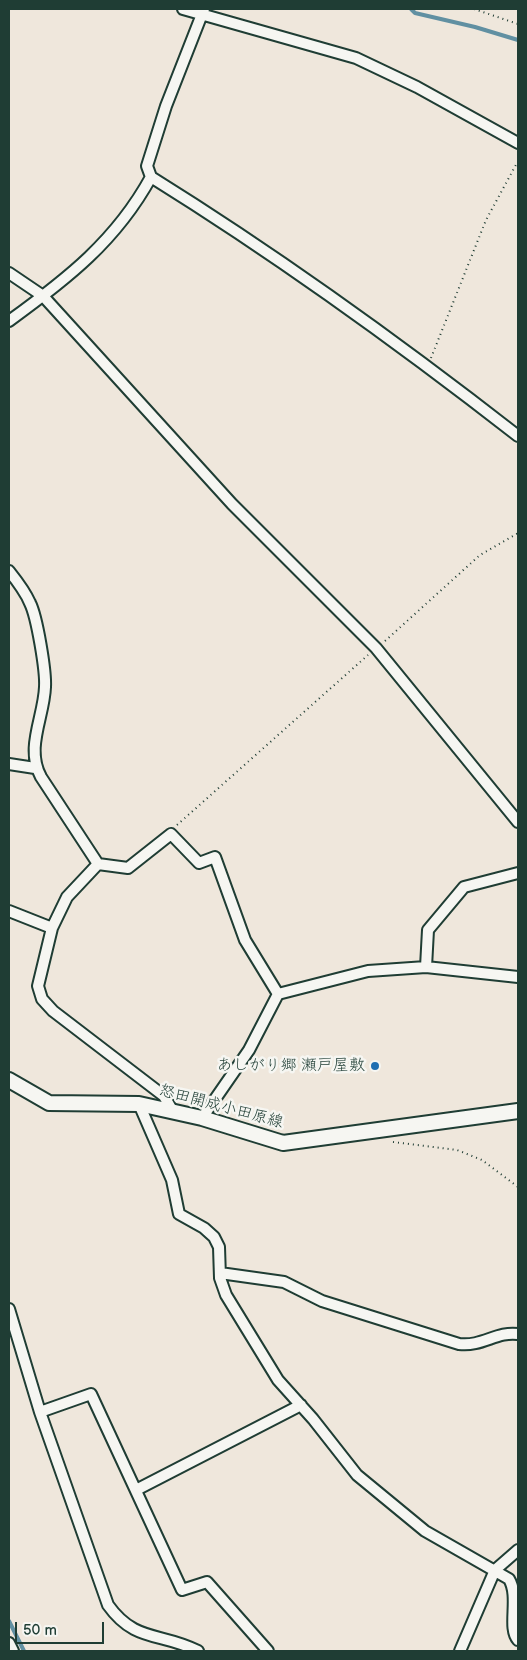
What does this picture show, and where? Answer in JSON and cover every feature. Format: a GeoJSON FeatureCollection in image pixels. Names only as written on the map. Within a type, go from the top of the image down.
{"type":"FeatureCollection","features":[{"type":"Feature","properties":{"kind":"main road","name":"怒田開成小田原線"},"geometry":{"type":"LineString","coordinates":[[9,1080],[49,1102],[138,1104],[172,1110],[283,1142],[518,1111]]}},
{"type":"Feature","properties":{"kind":"street"},"geometry":{"type":"LineString","coordinates":[[182,9],[203,12],[356,58],[417,87],[518,143]]}},
{"type":"Feature","properties":{"kind":"street"},"geometry":{"type":"LineString","coordinates":[[203,12],[163,115],[147,166],[151,177],[237,230],[428,366],[518,436]]}},
{"type":"Feature","properties":{"kind":"street"},"geometry":{"type":"LineString","coordinates":[[9,321],[76,269],[112,235],[135,207],[151,177]]}},
{"type":"Feature","properties":{"kind":"street"},"geometry":{"type":"LineString","coordinates":[[9,273],[42,296],[232,504],[376,648],[518,822]]}},
{"type":"Feature","properties":{"kind":"street"},"geometry":{"type":"LineString","coordinates":[[9,570],[31,605],[45,686],[34,750],[35,768],[98,864],[128,868],[172,834],[199,863],[215,857],[245,940],[278,994]]}},
{"type":"Feature","properties":{"kind":"street"},"geometry":{"type":"LineString","coordinates":[[9,764],[35,768]]}},
{"type":"Feature","properties":{"kind":"street"},"geometry":{"type":"LineString","coordinates":[[98,864],[67,897],[52,928],[38,986],[42,999],[53,1011],[164,1096],[172,1110]]}},
{"type":"Feature","properties":{"kind":"street"},"geometry":{"type":"LineString","coordinates":[[426,967],[428,930],[464,887],[518,873]]}},
{"type":"Feature","properties":{"kind":"street"},"geometry":{"type":"LineString","coordinates":[[9,911],[52,928]]}},
{"type":"Feature","properties":{"kind":"street"},"geometry":{"type":"LineString","coordinates":[[202,1118],[249,1050],[278,994],[368,971],[426,967],[518,977]]}},
{"type":"Feature","properties":{"kind":"street"},"geometry":{"type":"LineString","coordinates":[[138,1104],[172,1180],[179,1214],[204,1228],[214,1237],[219,1247],[220,1273],[226,1295],[278,1380],[301,1405],[357,1475],[425,1531],[509,1579],[514,1586],[514,1632],[518,1640]]}},
{"type":"Feature","properties":{"kind":"street"},"geometry":{"type":"LineString","coordinates":[[220,1273],[284,1282],[322,1301],[458,1344],[478,1344],[508,1333],[518,1334]]}},
{"type":"Feature","properties":{"kind":"street"},"geometry":{"type":"LineString","coordinates":[[9,1309],[40,1412],[108,1605],[127,1627],[140,1633],[182,1643],[198,1651]]}},
{"type":"Feature","properties":{"kind":"street"},"geometry":{"type":"LineString","coordinates":[[40,1412],[91,1394],[182,1590],[207,1582],[268,1651]]}},
{"type":"Feature","properties":{"kind":"street"},"geometry":{"type":"LineString","coordinates":[[136,1490],[301,1405]]}},
{"type":"Feature","properties":{"kind":"street"},"geometry":{"type":"LineString","coordinates":[[460,1651],[495,1570],[518,1550]]}},
{"type":"Feature","properties":{"kind":"street"},"geometry":{"type":"LineString","coordinates":[[9,1643],[13,1651]]}},
{"type":"Feature","properties":{"kind":"path"},"geometry":{"type":"LineString","coordinates":[[474,9],[518,24]]}},
{"type":"Feature","properties":{"kind":"path"},"geometry":{"type":"LineString","coordinates":[[428,366],[486,220],[518,161]]}},
{"type":"Feature","properties":{"kind":"path"},"geometry":{"type":"LineString","coordinates":[[172,834],[180,820],[480,555],[518,532]]}},
{"type":"Feature","properties":{"kind":"path"},"geometry":{"type":"LineString","coordinates":[[386,1141],[457,1150],[482,1160],[518,1187]]}},
{"type":"Feature","properties":{"kind":"waterway"},"geometry":{"type":"LineString","coordinates":[[411,9],[415,13],[475,27],[518,40]]}},
{"type":"Feature","properties":{"kind":"waterway"},"geometry":{"type":"LineString","coordinates":[[9,1621],[24,1651]]}},
{"type":"Feature","properties":{"kind":"place","name":"あしがり郷 瀬戸屋敷"},"geometry":{"type":"Point","coordinates":[375,1066]}}]}
